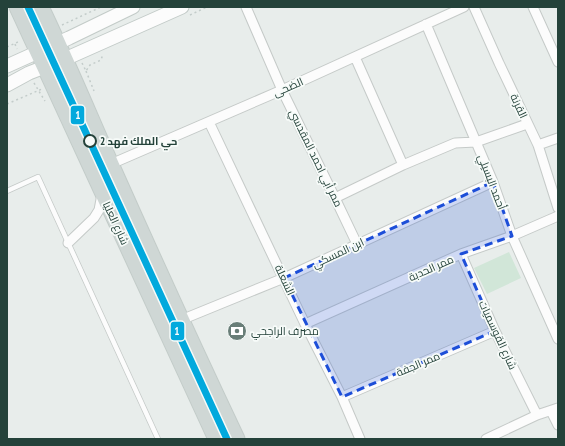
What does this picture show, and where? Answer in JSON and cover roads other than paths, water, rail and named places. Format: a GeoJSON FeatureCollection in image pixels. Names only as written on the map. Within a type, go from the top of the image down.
{"type":"FeatureCollection","features":[{"type":"Feature","properties":{"kind":"main road","name":"شارع العليا"},"geometry":{"type":"LineString","coordinates":[[17,7],[216,439]]}},
{"type":"Feature","properties":{"kind":"main road","name":"شارع العليا"},"geometry":{"type":"LineString","coordinates":[[41,7],[181,320],[237,439]]}},
{"type":"Feature","properties":{"kind":"street"},"geometry":{"type":"LineString","coordinates":[[7,66],[133,7]]}},
{"type":"Feature","properties":{"kind":"street"},"geometry":{"type":"LineString","coordinates":[[7,85],[29,73],[65,59],[182,7]]}},
{"type":"Feature","properties":{"kind":"street","name":"ممر أبي احمد المقدسي"},"geometry":{"type":"LineString","coordinates":[[246,7],[282,90],[357,244]]}},
{"type":"Feature","properties":{"kind":"street","name":"الضحى"},"geometry":{"type":"LineString","coordinates":[[111,164],[282,90],[464,7]]}},
{"type":"Feature","properties":{"kind":"street","name":"القرنة"},"geometry":{"type":"LineString","coordinates":[[474,7],[538,145],[556,196],[558,208]]}},
{"type":"Feature","properties":{"kind":"street"},"geometry":{"type":"LineString","coordinates":[[533,7],[556,52],[558,62]]}},
{"type":"Feature","properties":{"kind":"street","name":"أحمد البسيلي"},"geometry":{"type":"LineString","coordinates":[[426,24],[493,182],[512,236],[558,339]]}},
{"type":"Feature","properties":{"kind":"street"},"geometry":{"type":"LineString","coordinates":[[355,57],[403,165]]}},
{"type":"Feature","properties":{"kind":"street","name":"الشعلة"},"geometry":{"type":"LineString","coordinates":[[209,122],[305,324],[342,397],[360,439]]}},
{"type":"Feature","properties":{"kind":"street"},"geometry":{"type":"LineString","coordinates":[[335,198],[403,165],[455,143],[476,142],[527,124]]}},
{"type":"Feature","properties":{"kind":"street"},"geometry":{"type":"LineString","coordinates":[[538,145],[558,138]]}},
{"type":"Feature","properties":{"kind":"street","name":"ابن المسكي"},"geometry":{"type":"LineString","coordinates":[[181,320],[284,278],[493,182]]}},
{"type":"Feature","properties":{"kind":"street"},"geometry":{"type":"LineString","coordinates":[[68,243],[97,214],[102,193]]}},
{"type":"Feature","properties":{"kind":"street","name":"ممر الحدبة"},"geometry":{"type":"LineString","coordinates":[[305,324],[461,254],[512,236],[558,216]]}},
{"type":"Feature","properties":{"kind":"street","name":"شارع القوسميات"},"geometry":{"type":"LineString","coordinates":[[461,254],[495,331],[537,415]]}},
{"type":"Feature","properties":{"kind":"street","name":"ممر الجفة"},"geometry":{"type":"LineString","coordinates":[[342,397],[495,331]]}},
{"type":"Feature","properties":{"kind":"street"},"geometry":{"type":"LineString","coordinates":[[486,439],[537,415],[555,410],[558,426]]}},
{"type":"Feature","properties":{"kind":"lane"},"geometry":{"type":"LineString","coordinates":[[7,191],[38,177],[158,439]]}},
{"type":"Feature","properties":{"kind":"place","name":"حي الملك فهد 2"},"geometry":{"type":"Point","coordinates":[90,141]}},
{"type":"Feature","properties":{"kind":"place","name":"مصرف الراجحي"},"geometry":{"type":"Point","coordinates":[237,331]}}]}
